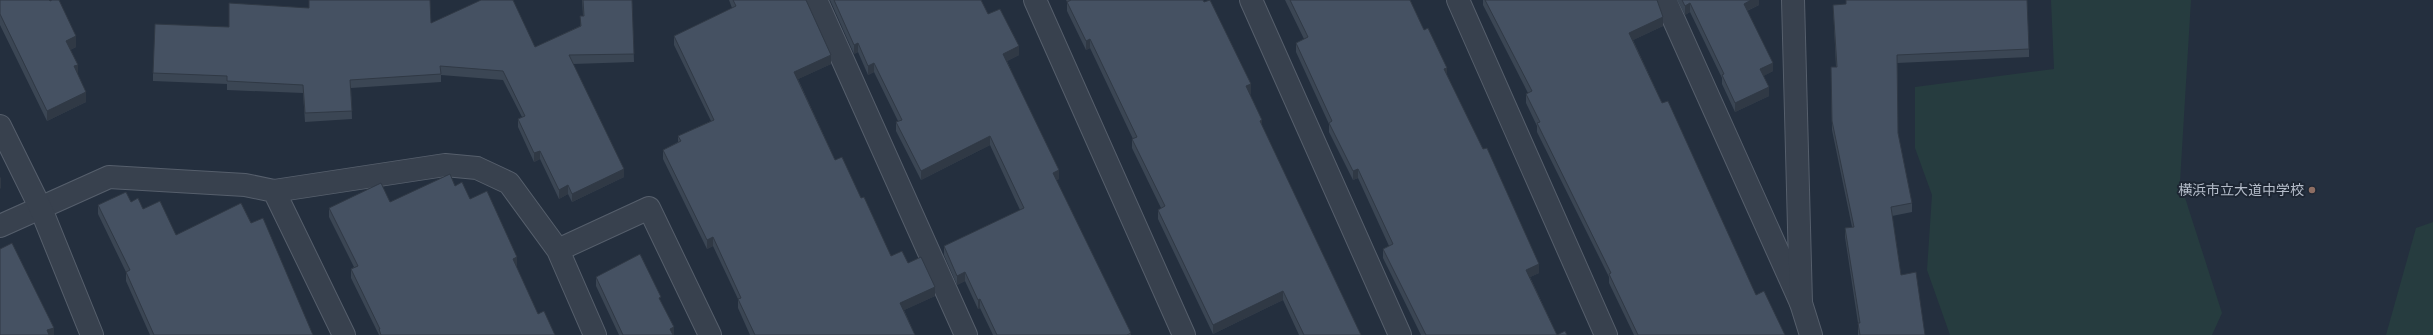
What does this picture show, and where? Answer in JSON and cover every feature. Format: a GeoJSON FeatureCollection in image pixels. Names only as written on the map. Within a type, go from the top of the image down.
{"type":"FeatureCollection","features":[{"type":"Feature","properties":{"kind":"street"},"geometry":{"type":"LineString","coordinates":[[816,0],[966,335]]}},
{"type":"Feature","properties":{"kind":"street"},"geometry":{"type":"LineString","coordinates":[[1035,0],[1184,335]]}},
{"type":"Feature","properties":{"kind":"street"},"geometry":{"type":"LineString","coordinates":[[1251,0],[1400,335]]}},
{"type":"Feature","properties":{"kind":"street"},"geometry":{"type":"LineString","coordinates":[[1458,0],[1606,335]]}},
{"type":"Feature","properties":{"kind":"street"},"geometry":{"type":"LineString","coordinates":[[1666,0],[1801,303],[1811,335]]}},
{"type":"Feature","properties":{"kind":"street"},"geometry":{"type":"LineString","coordinates":[[1793,0],[1801,303]]}},
{"type":"Feature","properties":{"kind":"street"},"geometry":{"type":"LineString","coordinates":[[0,126],[41,209],[92,335]]}},
{"type":"Feature","properties":{"kind":"street"},"geometry":{"type":"LineString","coordinates":[[0,226],[41,209],[109,177],[245,185],[274,190],[445,165],[477,168],[509,183],[558,250],[595,335]]}},
{"type":"Feature","properties":{"kind":"street"},"geometry":{"type":"LineString","coordinates":[[274,190],[344,335]]}},
{"type":"Feature","properties":{"kind":"street"},"geometry":{"type":"LineString","coordinates":[[558,250],[649,208],[710,335]]}},
{"type":"Feature","properties":{"kind":"green space"},"geometry":{"type":"Polygon","coordinates":[[[2051,0],[2191,0],[2180,182],[2222,313],[2212,335],[1950,335],[1927,270],[1932,195],[1915,148],[1915,87],[2054,69],[2051,0]]]}},
{"type":"Feature","properties":{"kind":"green space"},"geometry":{"type":"Polygon","coordinates":[[[2433,222],[2433,335],[2386,335],[2416,228],[2433,222]]]}},
{"type":"Feature","properties":{"kind":"building"},"geometry":{"type":"Polygon","coordinates":[[[0,0],[59,0],[76,36],[66,41],[78,65],[74,66],[86,92],[47,111],[0,14],[0,0]]]}},
{"type":"Feature","properties":{"kind":"building"},"geometry":{"type":"Polygon","coordinates":[[[309,0],[430,0],[431,23],[481,0],[513,0],[535,47],[581,26],[580,16],[584,16],[583,0],[632,0],[634,54],[569,55],[624,169],[572,194],[568,185],[559,190],[540,151],[534,153],[518,119],[525,116],[503,71],[440,66],[441,74],[350,80],[352,111],[305,113],[303,85],[227,81],[227,76],[153,73],[155,24],[229,27],[229,3],[309,8],[309,0]]]}},
{"type":"Feature","properties":{"kind":"building"},"geometry":{"type":"Polygon","coordinates":[[[733,0],[806,0],[831,55],[794,72],[835,160],[842,157],[861,198],[864,197],[891,256],[902,251],[908,263],[921,257],[935,287],[900,303],[915,335],[755,335],[738,299],[741,298],[713,237],[707,240],[663,150],[681,141],[678,136],[714,120],[674,36],[736,6],[733,0]]]}},
{"type":"Feature","properties":{"kind":"building"},"geometry":{"type":"Polygon","coordinates":[[[834,0],[981,0],[988,14],[1000,9],[1019,46],[1003,54],[1059,170],[1053,173],[1131,333],[1127,335],[997,335],[965,272],[957,276],[944,246],[1024,208],[990,136],[921,171],[896,122],[902,120],[874,63],[868,66],[858,43],[854,45],[834,0]]]}},
{"type":"Feature","properties":{"kind":"building"},"geometry":{"type":"Polygon","coordinates":[[[1071,0],[1203,0],[1204,2],[1210,0],[1251,84],[1246,86],[1262,120],[1260,121],[1361,335],[1304,335],[1283,291],[1213,325],[1158,210],[1165,206],[1132,139],[1137,137],[1090,39],[1086,41],[1067,2],[1071,0]]]}},
{"type":"Feature","properties":{"kind":"building"},"geometry":{"type":"Polygon","coordinates":[[[1290,0],[1410,0],[1424,30],[1428,28],[1447,68],[1444,69],[1483,149],[1487,148],[1539,264],[1526,270],[1557,335],[1426,335],[1383,249],[1393,244],[1358,169],[1353,171],[1329,123],[1332,121],[1296,43],[1308,37],[1290,0]]]}},
{"type":"Feature","properties":{"kind":"building"},"geometry":{"type":"Polygon","coordinates":[[[1485,0],[1657,0],[1663,17],[1629,33],[1662,103],[1668,101],[1756,295],[1764,291],[1785,335],[1638,335],[1609,274],[1611,273],[1537,123],[1540,122],[1526,94],[1532,91],[1485,0]]]}},
{"type":"Feature","properties":{"kind":"building"},"geometry":{"type":"Polygon","coordinates":[[[1682,0],[1751,0],[1744,4],[1773,63],[1760,69],[1769,87],[1735,103],[1722,75],[1724,74],[1690,3],[1685,6],[1682,0]]]}},
{"type":"Feature","properties":{"kind":"building"},"geometry":{"type":"Polygon","coordinates":[[[1846,0],[2027,0],[2029,49],[1897,55],[1898,133],[1912,203],[1891,207],[1901,275],[1916,272],[1925,335],[1860,335],[1858,323],[1860,323],[1845,228],[1854,227],[1832,121],[1831,67],[1837,67],[1833,5],[1846,4],[1846,0]]]}},
{"type":"Feature","properties":{"kind":"building"},"geometry":{"type":"Polygon","coordinates":[[[450,174],[455,186],[462,182],[470,199],[487,191],[517,257],[513,259],[538,314],[544,311],[555,335],[381,335],[380,329],[351,269],[358,266],[329,208],[381,183],[390,202],[450,174]]]}},
{"type":"Feature","properties":{"kind":"building"},"geometry":{"type":"Polygon","coordinates":[[[126,192],[131,202],[138,198],[143,209],[160,201],[176,235],[241,203],[251,223],[263,218],[313,335],[154,335],[126,272],[130,270],[98,205],[126,192]]]}},
{"type":"Feature","properties":{"kind":"building"},"geometry":{"type":"Polygon","coordinates":[[[12,243],[54,328],[47,330],[49,335],[0,335],[0,249],[12,243]]]}},
{"type":"Feature","properties":{"kind":"building"},"geometry":{"type":"Polygon","coordinates":[[[640,254],[661,297],[659,298],[674,327],[670,329],[673,335],[623,335],[596,277],[640,254]]]}},
{"type":"Feature","properties":{"kind":"building"},"geometry":{"type":"Polygon","coordinates":[[[1565,331],[1567,335],[1557,335],[1565,331]]]}},
{"type":"Feature","properties":{"kind":"place","name":"横浜市立大道中学校"},"geometry":{"type":"Point","coordinates":[2312,190]}}]}
